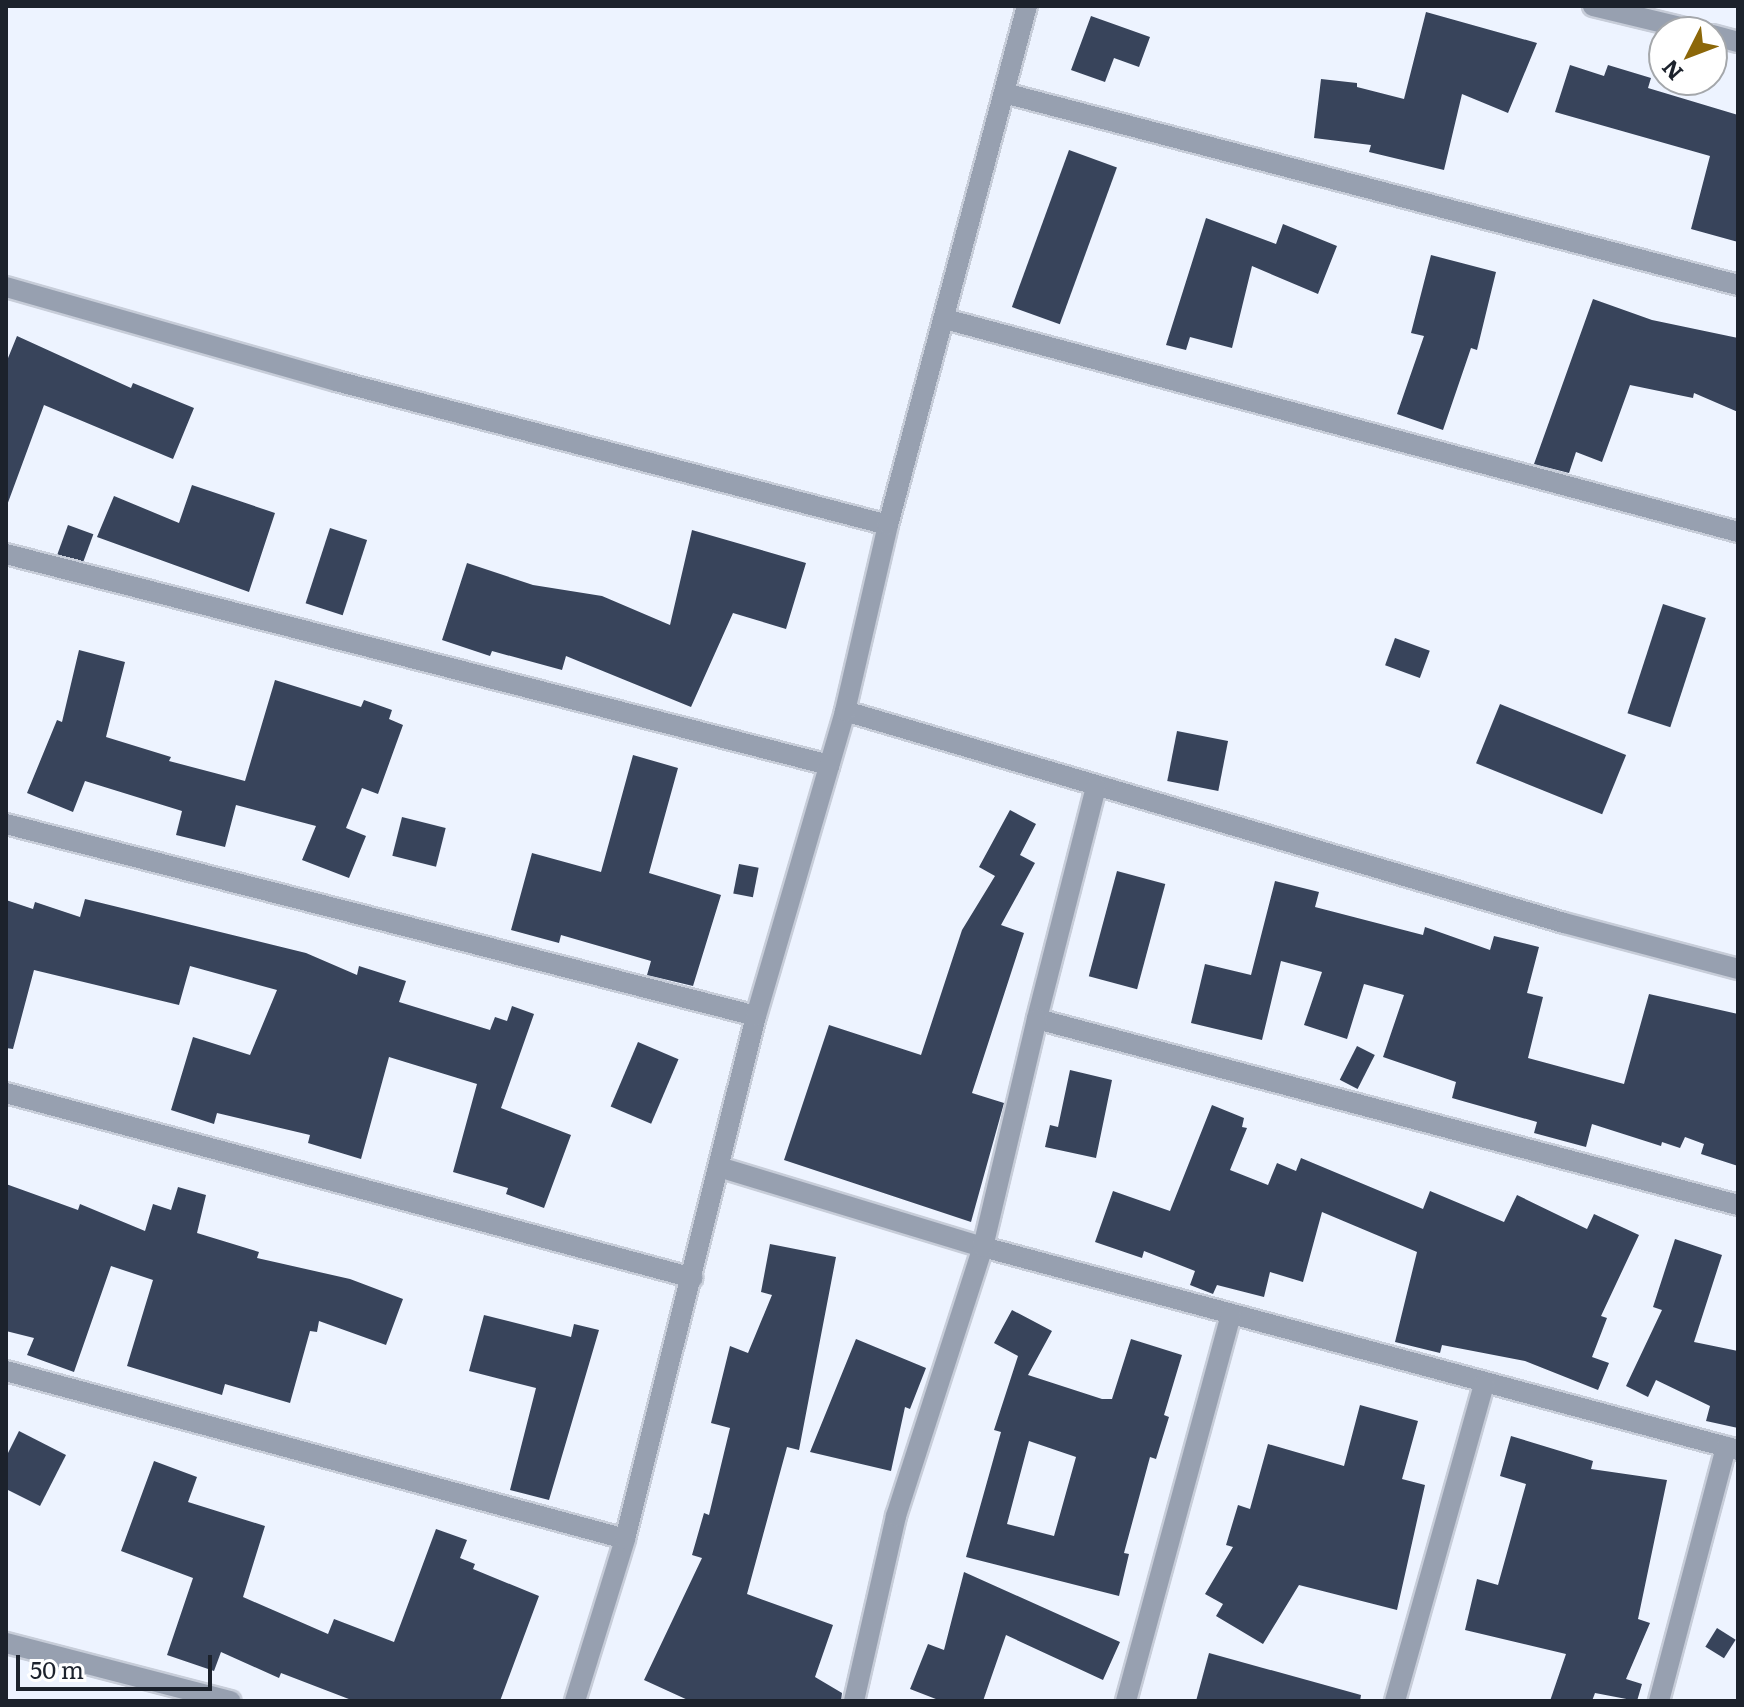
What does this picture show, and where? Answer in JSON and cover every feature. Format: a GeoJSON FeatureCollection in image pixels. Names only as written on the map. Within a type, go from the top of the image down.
{"type":"FeatureCollection","features":[{"type":"Feature","properties":{"kind":"street"},"geometry":{"type":"LineString","coordinates":[[575,1701],[625,1539],[693,1278],[756,1016],[845,711],[888,525],[1027,6]]}},
{"type":"Feature","properties":{"kind":"street"},"geometry":{"type":"LineString","coordinates":[[1593,6],[1648,19]]}},
{"type":"Feature","properties":{"kind":"street"},"geometry":{"type":"LineString","coordinates":[[1004,93],[1738,285]]}},
{"type":"Feature","properties":{"kind":"street"},"geometry":{"type":"LineString","coordinates":[[6,287],[336,381],[888,525]]}},
{"type":"Feature","properties":{"kind":"street"},"geometry":{"type":"LineString","coordinates":[[945,319],[1738,532]]}},
{"type":"Feature","properties":{"kind":"street"},"geometry":{"type":"LineString","coordinates":[[6,554],[829,765]]}},
{"type":"Feature","properties":{"kind":"street"},"geometry":{"type":"LineString","coordinates":[[845,711],[1096,787],[1738,969]]}},
{"type":"Feature","properties":{"kind":"street"},"geometry":{"type":"LineString","coordinates":[[854,1701],[896,1516],[983,1247],[1096,787]]}},
{"type":"Feature","properties":{"kind":"street"},"geometry":{"type":"LineString","coordinates":[[6,824],[756,1016]]}},
{"type":"Feature","properties":{"kind":"street"},"geometry":{"type":"LineString","coordinates":[[1037,1019],[1738,1205]]}},
{"type":"Feature","properties":{"kind":"street"},"geometry":{"type":"LineString","coordinates":[[6,1093],[693,1278]]}},
{"type":"Feature","properties":{"kind":"street"},"geometry":{"type":"LineString","coordinates":[[719,1167],[983,1247],[1484,1384],[1732,1448],[1659,1701]]}},
{"type":"Feature","properties":{"kind":"street"},"geometry":{"type":"LineString","coordinates":[[1126,1701],[1231,1315]]}},
{"type":"Feature","properties":{"kind":"street"},"geometry":{"type":"LineString","coordinates":[[6,1371],[625,1539]]}},
{"type":"Feature","properties":{"kind":"street"},"geometry":{"type":"LineString","coordinates":[[1395,1701],[1484,1384]]}},
{"type":"Feature","properties":{"kind":"street"},"geometry":{"type":"LineString","coordinates":[[6,1643],[231,1701]]}},
{"type":"Feature","properties":{"kind":"building"},"geometry":{"type":"Polygon","coordinates":[[[1426,12],[1537,43],[1508,113],[1462,94],[1444,170],[1369,152],[1371,145],[1314,138],[1321,79],[1357,83],[1357,87],[1404,99],[1426,12]]]}},
{"type":"Feature","properties":{"kind":"building"},"geometry":{"type":"Polygon","coordinates":[[[1091,16],[1150,37],[1139,67],[1114,58],[1105,82],[1071,70],[1091,16]]]}},
{"type":"Feature","properties":{"kind":"building"},"geometry":{"type":"Polygon","coordinates":[[[1570,65],[1604,76],[1608,65],[1648,77],[1648,96],[1675,96],[1738,115],[1738,242],[1691,229],[1710,156],[1555,112],[1570,65]]]}},
{"type":"Feature","properties":{"kind":"building"},"geometry":{"type":"Polygon","coordinates":[[[1069,150],[1117,167],[1060,324],[1012,307],[1069,150]]]}},
{"type":"Feature","properties":{"kind":"building"},"geometry":{"type":"Polygon","coordinates":[[[1206,218],[1276,244],[1283,224],[1337,246],[1318,294],[1252,266],[1232,348],[1190,337],[1186,350],[1166,345],[1206,218]]]}},
{"type":"Feature","properties":{"kind":"building"},"geometry":{"type":"Polygon","coordinates":[[[1431,255],[1496,272],[1477,350],[1471,348],[1443,430],[1397,414],[1424,336],[1411,333],[1431,255]]]}},
{"type":"Feature","properties":{"kind":"building"},"geometry":{"type":"Polygon","coordinates":[[[1593,299],[1652,320],[1738,338],[1738,412],[1694,393],[1693,398],[1630,385],[1602,462],[1576,452],[1569,473],[1534,464],[1593,299]]]}},
{"type":"Feature","properties":{"kind":"building"},"geometry":{"type":"Polygon","coordinates":[[[17,336],[131,388],[133,383],[194,408],[173,459],[44,405],[6,508],[6,363],[17,336]]]}},
{"type":"Feature","properties":{"kind":"building"},"geometry":{"type":"Polygon","coordinates":[[[192,485],[275,513],[249,592],[97,537],[114,496],[179,523],[192,485]]]}},
{"type":"Feature","properties":{"kind":"building"},"geometry":{"type":"Polygon","coordinates":[[[68,525],[93,534],[83,563],[57,554],[68,525]]]}},
{"type":"Feature","properties":{"kind":"building"},"geometry":{"type":"Polygon","coordinates":[[[330,528],[367,540],[343,615],[306,603],[330,528]]]}},
{"type":"Feature","properties":{"kind":"building"},"geometry":{"type":"Polygon","coordinates":[[[692,530],[806,563],[786,629],[733,613],[691,707],[566,656],[562,670],[492,651],[490,656],[442,640],[467,563],[533,585],[602,596],[670,625],[692,530]]]}},
{"type":"Feature","properties":{"kind":"building"},"geometry":{"type":"Polygon","coordinates":[[[1663,604],[1706,618],[1670,727],[1627,713],[1663,604]]]}},
{"type":"Feature","properties":{"kind":"building"},"geometry":{"type":"Polygon","coordinates":[[[1395,638],[1430,651],[1420,678],[1385,665],[1395,638]]]}},
{"type":"Feature","properties":{"kind":"building"},"geometry":{"type":"Polygon","coordinates":[[[79,650],[125,662],[106,737],[171,757],[169,761],[245,781],[275,680],[361,707],[364,700],[392,710],[389,719],[403,725],[378,794],[362,788],[346,828],[366,836],[349,878],[302,860],[316,826],[236,805],[225,847],[176,835],[182,811],[85,781],[73,812],[27,793],[57,720],[62,722],[79,650]]]}},
{"type":"Feature","properties":{"kind":"building"},"geometry":{"type":"Polygon","coordinates":[[[1500,704],[1626,755],[1602,814],[1476,763],[1500,704]]]}},
{"type":"Feature","properties":{"kind":"building"},"geometry":{"type":"Polygon","coordinates":[[[1177,731],[1228,741],[1218,791],[1167,781],[1177,731]]]}},
{"type":"Feature","properties":{"kind":"building"},"geometry":{"type":"Polygon","coordinates":[[[633,755],[678,768],[649,873],[721,895],[693,986],[647,975],[651,961],[561,935],[559,943],[511,930],[532,853],[601,872],[633,755]]]}},
{"type":"Feature","properties":{"kind":"building"},"geometry":{"type":"Polygon","coordinates":[[[1010,810],[1036,824],[1020,855],[1035,863],[1001,925],[1024,933],[972,1093],[1004,1103],[971,1222],[784,1160],[829,1025],[921,1055],[962,930],[995,876],[979,867],[1010,810]]]}},
{"type":"Feature","properties":{"kind":"building"},"geometry":{"type":"Polygon","coordinates":[[[402,817],[446,828],[436,867],[392,856],[402,817]]]}},
{"type":"Feature","properties":{"kind":"building"},"geometry":{"type":"Polygon","coordinates":[[[739,864],[759,868],[753,897],[733,893],[739,864]]]}},
{"type":"Feature","properties":{"kind":"building"},"geometry":{"type":"Polygon","coordinates":[[[1117,871],[1165,884],[1137,989],[1089,976],[1117,871]]]}},
{"type":"Feature","properties":{"kind":"building"},"geometry":{"type":"Polygon","coordinates":[[[1275,881],[1319,892],[1315,907],[1423,935],[1425,927],[1490,950],[1494,936],[1539,947],[1527,993],[1543,997],[1528,1058],[1624,1084],[1649,994],[1738,1014],[1738,1166],[1701,1154],[1704,1144],[1685,1137],[1680,1148],[1662,1142],[1661,1146],[1592,1124],[1586,1147],[1534,1133],[1537,1122],[1452,1098],[1456,1082],[1383,1057],[1404,995],[1364,984],[1347,1039],[1304,1025],[1322,972],[1281,961],[1262,1040],[1191,1023],[1205,964],[1251,975],[1275,881]]]}},
{"type":"Feature","properties":{"kind":"building"},"geometry":{"type":"Polygon","coordinates":[[[85,899],[306,953],[357,975],[359,966],[406,981],[399,1002],[490,1030],[495,1017],[507,1021],[512,1006],[534,1014],[501,1108],[571,1135],[544,1208],[506,1194],[508,1188],[453,1172],[477,1084],[389,1057],[361,1159],[308,1143],[310,1135],[217,1113],[214,1124],[171,1110],[193,1037],[250,1055],[277,990],[190,966],[179,1005],[34,970],[13,1049],[6,1048],[6,900],[33,909],[35,902],[80,917],[85,899]]]}},
{"type":"Feature","properties":{"kind":"building"},"geometry":{"type":"Polygon","coordinates":[[[638,1042],[679,1059],[651,1124],[611,1106],[638,1042]]]}},
{"type":"Feature","properties":{"kind":"building"},"geometry":{"type":"Polygon","coordinates":[[[1357,1046],[1375,1055],[1358,1089],[1340,1080],[1357,1046]]]}},
{"type":"Feature","properties":{"kind":"building"},"geometry":{"type":"Polygon","coordinates":[[[1070,1070],[1112,1080],[1096,1158],[1045,1147],[1050,1125],[1058,1127],[1070,1070]]]}},
{"type":"Feature","properties":{"kind":"building"},"geometry":{"type":"Polygon","coordinates":[[[1212,1105],[1244,1118],[1242,1127],[1247,1128],[1230,1170],[1268,1185],[1277,1163],[1296,1171],[1301,1158],[1423,1209],[1430,1191],[1504,1222],[1517,1195],[1587,1229],[1594,1214],[1639,1235],[1601,1316],[1607,1318],[1592,1357],[1609,1363],[1598,1390],[1525,1361],[1442,1345],[1440,1353],[1395,1342],[1417,1252],[1322,1212],[1303,1282],[1270,1272],[1264,1297],[1217,1285],[1213,1294],[1190,1285],[1195,1271],[1144,1251],[1142,1258],[1095,1242],[1113,1191],[1170,1211],[1212,1105]]]}},
{"type":"Feature","properties":{"kind":"building"},"geometry":{"type":"Polygon","coordinates":[[[6,1184],[78,1210],[80,1204],[145,1231],[153,1204],[171,1210],[178,1187],[206,1195],[197,1233],[259,1252],[257,1258],[350,1279],[403,1299],[386,1345],[319,1321],[317,1332],[310,1331],[290,1403],[225,1384],[222,1395],[127,1366],[153,1280],[111,1266],[74,1372],[27,1355],[34,1338],[6,1331],[6,1184]]]}},
{"type":"Feature","properties":{"kind":"building"},"geometry":{"type":"Polygon","coordinates":[[[1675,1239],[1722,1255],[1694,1342],[1738,1351],[1738,1428],[1706,1421],[1710,1406],[1656,1380],[1648,1397],[1626,1386],[1662,1310],[1653,1307],[1675,1239]]]}},
{"type":"Feature","properties":{"kind":"building"},"geometry":{"type":"Polygon","coordinates":[[[770,1244],[836,1257],[799,1450],[787,1447],[747,1594],[833,1625],[815,1677],[842,1693],[841,1701],[690,1701],[644,1680],[702,1558],[692,1555],[704,1513],[709,1515],[730,1428],[711,1423],[730,1346],[748,1353],[772,1295],[761,1292],[770,1244]]]}},
{"type":"Feature","properties":{"kind":"building"},"geometry":{"type":"Polygon","coordinates":[[[1012,1310],[1052,1331],[1028,1375],[1102,1399],[1112,1399],[1131,1339],[1182,1355],[1164,1415],[1169,1417],[1156,1459],[1150,1457],[1124,1553],[1129,1554],[1119,1596],[966,1557],[1001,1432],[994,1430],[1018,1356],[994,1343],[1012,1310]],[[1029,1441],[1007,1524],[1054,1536],[1076,1457],[1029,1441]]]}},
{"type":"Feature","properties":{"kind":"building"},"geometry":{"type":"Polygon","coordinates":[[[484,1315],[571,1337],[574,1324],[599,1330],[549,1500],[510,1490],[536,1388],[469,1371],[484,1315]]]}},
{"type":"Feature","properties":{"kind":"building"},"geometry":{"type":"Polygon","coordinates":[[[856,1339],[926,1368],[910,1409],[905,1407],[891,1471],[810,1452],[856,1339]]]}},
{"type":"Feature","properties":{"kind":"building"},"geometry":{"type":"Polygon","coordinates":[[[1360,1405],[1418,1421],[1402,1479],[1425,1485],[1397,1610],[1299,1585],[1263,1644],[1216,1616],[1223,1604],[1205,1594],[1233,1547],[1226,1545],[1238,1505],[1250,1509],[1268,1444],[1344,1466],[1360,1405]]]}},
{"type":"Feature","properties":{"kind":"building"},"geometry":{"type":"Polygon","coordinates":[[[19,1431],[66,1455],[40,1506],[6,1489],[6,1457],[19,1431]]]}},
{"type":"Feature","properties":{"kind":"building"},"geometry":{"type":"Polygon","coordinates":[[[1511,1436],[1593,1461],[1591,1469],[1667,1480],[1638,1619],[1650,1623],[1626,1679],[1642,1684],[1637,1701],[1595,1693],[1592,1701],[1550,1701],[1566,1654],[1465,1630],[1477,1579],[1498,1585],[1526,1484],[1500,1476],[1511,1436]]]}},
{"type":"Feature","properties":{"kind":"building"},"geometry":{"type":"Polygon","coordinates":[[[154,1461],[197,1477],[188,1502],[265,1526],[243,1597],[328,1634],[334,1619],[394,1642],[436,1529],[467,1540],[460,1558],[475,1564],[473,1569],[539,1596],[500,1701],[354,1701],[281,1673],[279,1678],[221,1652],[214,1671],[167,1655],[193,1578],[121,1551],[154,1461]]]}},
{"type":"Feature","properties":{"kind":"building"},"geometry":{"type":"Polygon","coordinates":[[[964,1572],[1120,1642],[1103,1680],[1006,1635],[983,1701],[941,1701],[910,1689],[928,1644],[944,1650],[964,1572]]]}},
{"type":"Feature","properties":{"kind":"building"},"geometry":{"type":"Polygon","coordinates":[[[1717,1628],[1736,1640],[1724,1658],[1705,1647],[1717,1628]]]}},
{"type":"Feature","properties":{"kind":"building"},"geometry":{"type":"Polygon","coordinates":[[[1209,1653],[1361,1695],[1360,1701],[1196,1701],[1209,1653]]]}}]}
